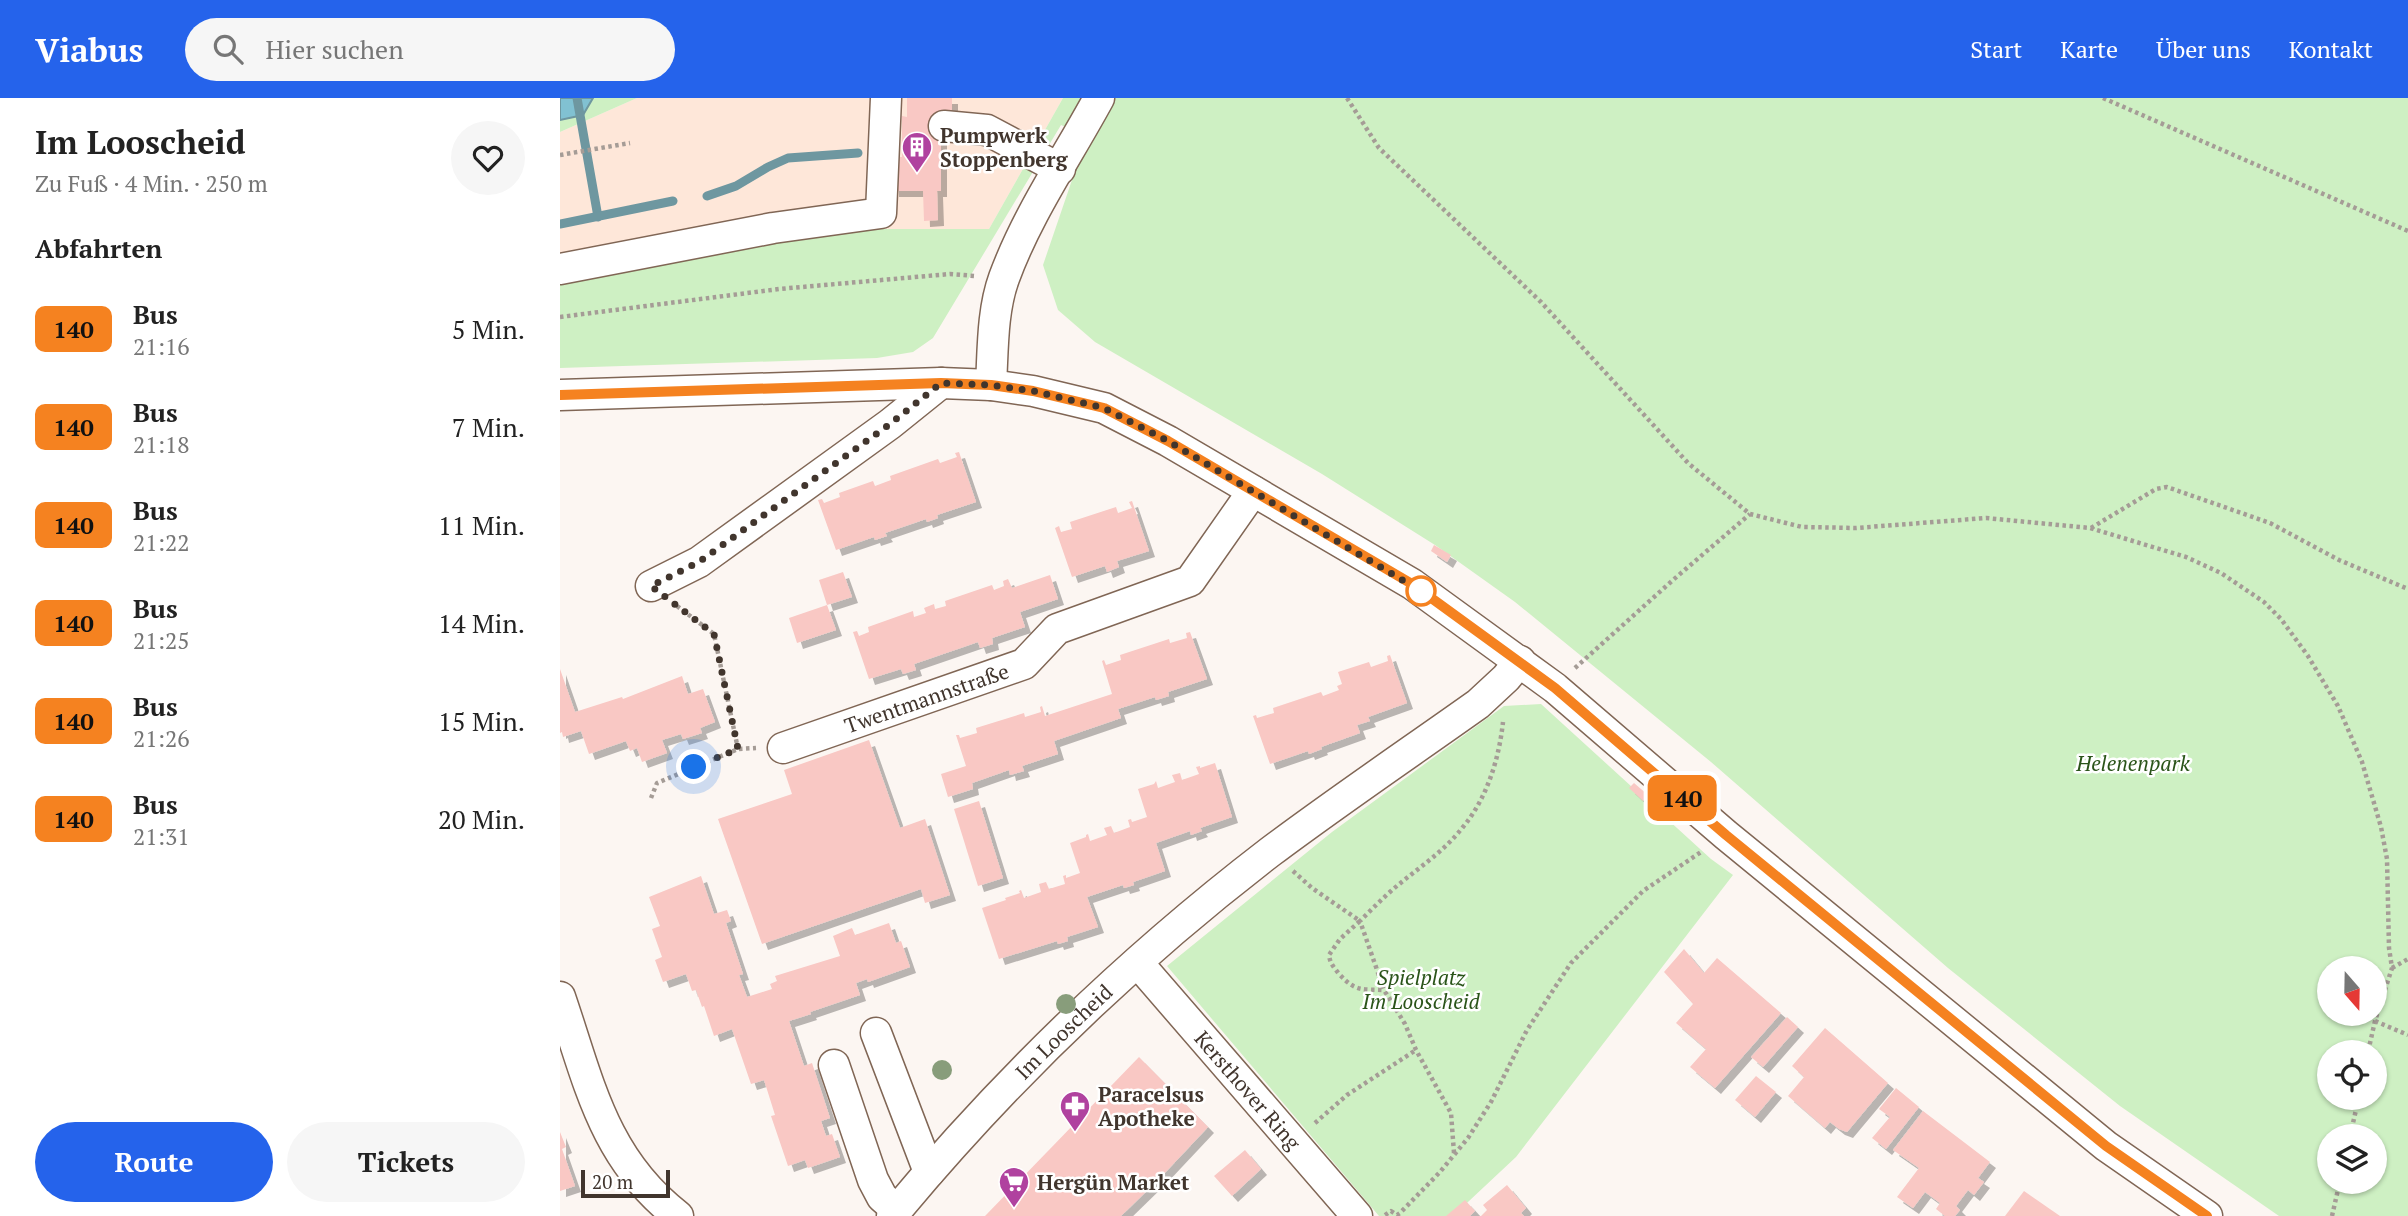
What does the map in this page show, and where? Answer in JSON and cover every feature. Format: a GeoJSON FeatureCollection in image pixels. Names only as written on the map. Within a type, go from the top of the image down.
{"type":"FeatureCollection","features":[{"type":"Feature","properties":{"kind":"street"},"geometry":{"type":"LineString","coordinates":[[560,269],[774,228],[881,212],[886,98]]}},
{"type":"Feature","properties":{"kind":"street"},"geometry":{"type":"LineString","coordinates":[[991,385],[996,309],[1003,280],[1029,224],[1099,98]]}},
{"type":"Feature","properties":{"kind":"street"},"geometry":{"type":"LineString","coordinates":[[944,126],[988,130],[1060,169]]}},
{"type":"Feature","properties":{"kind":"street"},"geometry":{"type":"LineString","coordinates":[[651,586],[699,562],[890,424],[941,383]]}},
{"type":"Feature","properties":{"kind":"street"},"geometry":{"type":"LineString","coordinates":[[560,395],[941,383],[991,385],[1033,391],[1104,408],[1168,441],[1412,584],[1513,670],[1555,688],[1726,835],[2106,1146],[2207,1216]]}},
{"type":"Feature","properties":{"kind":"street","name":"Twentmannstraße"},"geometry":{"type":"LineString","coordinates":[[783,748],[1024,664],[1057,629],[1190,581],[1253,491]]}},
{"type":"Feature","properties":{"kind":"street","name":"Im Looscheid"},"geometry":{"type":"LineString","coordinates":[[895,1213],[929,1172],[1038,1056],[1138,963],[1271,851],[1478,704],[1513,670]]}},
{"type":"Feature","properties":{"kind":"street","name":"Kersthover Ring"},"geometry":{"type":"LineString","coordinates":[[1138,963],[1357,1216]]}},
{"type":"Feature","properties":{"kind":"street"},"geometry":{"type":"LineString","coordinates":[[561,1002],[599,1113],[615,1146],[636,1177],[656,1199],[678,1216]]}},
{"type":"Feature","properties":{"kind":"street"},"geometry":{"type":"LineString","coordinates":[[876,1033],[929,1172]]}},
{"type":"Feature","properties":{"kind":"street"},"geometry":{"type":"LineString","coordinates":[[834,1065],[873,1180],[895,1213]]}},
{"type":"Feature","properties":{"kind":"path"},"geometry":{"type":"LineString","coordinates":[[1347,98],[1379,148],[1541,302],[1688,463],[1750,514],[1802,527],[1868,527],[1986,518],[2090,528],[2186,557],[2221,573],[2264,602],[2281,619],[2324,680],[2347,724],[2372,794],[2387,859],[2392,968],[2387,984]]}},
{"type":"Feature","properties":{"kind":"path"},"geometry":{"type":"LineString","coordinates":[[2103,98],[2408,231]]}},
{"type":"Feature","properties":{"kind":"path"},"geometry":{"type":"LineString","coordinates":[[560,155],[630,143]]}},
{"type":"Feature","properties":{"kind":"path"},"geometry":{"type":"LineString","coordinates":[[560,317],[779,289],[897,278],[950,274],[1003,280]]}},
{"type":"Feature","properties":{"kind":"path"},"geometry":{"type":"LineString","coordinates":[[2090,528],[2156,489],[2167,487],[2270,523],[2339,560],[2408,589]]}},
{"type":"Feature","properties":{"kind":"path"},"geometry":{"type":"LineString","coordinates":[[1555,688],[1588,655],[1750,514]]}},
{"type":"Feature","properties":{"kind":"path"},"geometry":{"type":"LineString","coordinates":[[651,586],[714,634],[738,749],[657,783],[651,798]]}},
{"type":"Feature","properties":{"kind":"path"},"geometry":{"type":"LineString","coordinates":[[1384,990],[1351,986],[1330,964],[1329,955],[1340,939],[1464,827],[1486,787],[1499,749],[1513,670]]}},
{"type":"Feature","properties":{"kind":"path"},"geometry":{"type":"LineString","coordinates":[[1384,1216],[1391,1211],[1397,1215],[1400,1213],[1468,1138],[1491,1102],[1527,1030],[1571,963],[1643,891],[1726,835]]}},
{"type":"Feature","properties":{"kind":"path"},"geometry":{"type":"LineString","coordinates":[[1271,851],[1312,888],[1360,921],[1384,990],[1405,1024],[1416,1050],[1451,1113],[1454,1153]]}},
{"type":"Feature","properties":{"kind":"path"},"geometry":{"type":"LineString","coordinates":[[2392,968],[2408,959]]}},
{"type":"Feature","properties":{"kind":"path"},"geometry":{"type":"LineString","coordinates":[[2387,1026],[2408,1035]]}},
{"type":"Feature","properties":{"kind":"path"},"geometry":{"type":"LineString","coordinates":[[1293,1141],[1347,1095],[1416,1050]]}},
{"type":"Feature","properties":{"kind":"path"},"geometry":{"type":"LineString","coordinates":[[2332,1216],[2337,1194]]}},
{"type":"Feature","properties":{"kind":"shaded area"},"geometry":{"type":"Polygon","coordinates":[[[637,98],[1063,98],[989,229],[865,229],[560,282],[560,132],[637,98]]]}},
{"type":"Feature","properties":{"kind":"green space"},"geometry":{"type":"Polygon","coordinates":[[[593,98],[637,98],[560,132],[560,120],[583,115],[593,98]]]}},
{"type":"Feature","properties":{"kind":"green space","name":"Helenenpark"},"geometry":{"type":"Polygon","coordinates":[[[1063,98],[2408,98],[2408,1216],[2279,1216],[2120,1106],[1948,968],[1711,762],[1515,602],[1435,545],[1322,474],[1095,342],[1058,310],[1043,265],[1087,136],[1061,125],[933,338],[913,352],[877,358],[560,368],[560,282],[739,248],[865,229],[989,229],[1063,98]]]}},
{"type":"Feature","properties":{"kind":"green space","name":"Spielplatz Im Looscheid"},"geometry":{"type":"Polygon","coordinates":[[[1541,704],[1711,859],[1733,875],[1516,1157],[1453,1216],[1379,1216],[1167,966],[1332,832],[1504,706],[1541,704]]]}},
{"type":"Feature","properties":{"kind":"water"},"geometry":{"type":"Polygon","coordinates":[[[560,98],[593,98],[583,115],[560,120],[560,98]]]}},
{"type":"Feature","properties":{"kind":"building"},"geometry":{"type":"Polygon","coordinates":[[[907,98],[952,98],[952,116],[941,116],[941,191],[937,191],[938,220],[924,221],[923,191],[893,191],[892,157],[902,157],[902,116],[907,117],[907,98]]]}},
{"type":"Feature","properties":{"kind":"building"},"geometry":{"type":"Polygon","coordinates":[[[959,452],[976,502],[937,515],[938,518],[927,522],[926,519],[885,533],[887,536],[875,540],[874,537],[836,550],[818,500],[822,499],[824,503],[840,497],[839,493],[873,481],[875,486],[891,480],[890,476],[938,459],[940,463],[957,457],[955,453],[959,452]]]}},
{"type":"Feature","properties":{"kind":"building"},"geometry":{"type":"Polygon","coordinates":[[[1132,501],[1149,551],[1117,561],[1119,567],[1107,572],[1105,566],[1072,577],[1055,528],[1059,526],[1061,532],[1072,529],[1070,522],[1116,507],[1118,513],[1132,508],[1129,502],[1132,501]]]}},
{"type":"Feature","properties":{"kind":"building"},"geometry":{"type":"Polygon","coordinates":[[[1434,545],[1451,555],[1447,562],[1431,551],[1434,545]]]}},
{"type":"Feature","properties":{"kind":"building"},"geometry":{"type":"Polygon","coordinates":[[[843,572],[852,597],[827,605],[819,580],[843,572]]]}},
{"type":"Feature","properties":{"kind":"building"},"geometry":{"type":"Polygon","coordinates":[[[1050,575],[1058,599],[1020,612],[1025,627],[992,638],[993,644],[980,648],[978,642],[914,664],[916,670],[903,674],[901,669],[869,679],[853,632],[857,631],[859,636],[869,632],[868,627],[913,611],[914,617],[926,613],[924,608],[934,604],[935,609],[946,606],[945,601],[992,585],[994,590],[1004,586],[1003,581],[1008,579],[1012,588],[1050,575]]]}},
{"type":"Feature","properties":{"kind":"building"},"geometry":{"type":"Polygon","coordinates":[[[827,605],[836,630],[797,643],[789,618],[827,605]]]}},
{"type":"Feature","properties":{"kind":"building"},"geometry":{"type":"Polygon","coordinates":[[[1190,632],[1207,679],[1168,692],[1169,696],[1156,700],[1155,697],[1118,709],[1121,718],[1054,741],[1058,754],[1022,766],[1024,771],[1010,775],[1009,770],[972,783],[973,789],[948,797],[941,774],[966,766],[956,735],[960,738],[977,733],[976,728],[1024,713],[1025,717],[1041,712],[1042,706],[1045,716],[1112,694],[1102,661],[1104,660],[1106,665],[1121,660],[1120,655],[1169,639],[1170,643],[1187,638],[1186,633],[1190,632]]]}},
{"type":"Feature","properties":{"kind":"building"},"geometry":{"type":"Polygon","coordinates":[[[1390,655],[1407,703],[1368,717],[1370,721],[1357,725],[1360,733],[1309,754],[1308,751],[1270,764],[1253,716],[1256,715],[1257,718],[1274,713],[1273,708],[1321,692],[1323,696],[1339,690],[1337,686],[1342,684],[1338,672],[1369,662],[1371,667],[1388,661],[1387,656],[1390,655]]]}},
{"type":"Feature","properties":{"kind":"building"},"geometry":{"type":"Polygon","coordinates":[[[560,669],[575,712],[622,697],[623,699],[682,676],[688,694],[703,689],[715,722],[700,728],[702,733],[683,739],[681,734],[662,740],[667,753],[642,762],[637,748],[630,751],[626,741],[589,754],[581,731],[563,737],[562,732],[560,733],[560,669]]]}},
{"type":"Feature","properties":{"kind":"building"},"geometry":{"type":"Polygon","coordinates":[[[869,740],[900,828],[925,819],[950,895],[925,903],[921,889],[762,944],[718,819],[792,794],[784,770],[869,740]]]}},
{"type":"Feature","properties":{"kind":"building"},"geometry":{"type":"Polygon","coordinates":[[[1215,763],[1232,817],[1200,828],[1202,831],[1191,835],[1190,831],[1156,843],[1165,871],[1133,882],[1134,885],[1124,888],[1123,885],[1087,897],[1098,927],[1067,937],[1068,941],[1058,944],[1057,941],[999,959],[982,908],[1006,900],[1005,898],[1020,893],[1021,890],[1024,898],[1041,892],[1039,884],[1046,882],[1049,889],[1065,884],[1063,876],[1066,875],[1066,878],[1080,873],[1070,843],[1088,834],[1090,841],[1107,835],[1104,828],[1111,826],[1114,833],[1130,827],[1128,820],[1131,819],[1132,822],[1147,817],[1138,789],[1156,781],[1158,788],[1175,782],[1172,775],[1180,773],[1182,780],[1199,774],[1196,767],[1215,763]]]}},
{"type":"Feature","properties":{"kind":"building"},"geometry":{"type":"Polygon","coordinates":[[[1634,783],[1648,795],[1643,801],[1629,788],[1634,783]]]}},
{"type":"Feature","properties":{"kind":"building"},"geometry":{"type":"Polygon","coordinates":[[[979,801],[1003,878],[978,886],[954,809],[979,801]]]}},
{"type":"Feature","properties":{"kind":"building"},"geometry":{"type":"Polygon","coordinates":[[[701,876],[714,914],[727,910],[731,921],[726,923],[743,974],[739,975],[747,997],[772,989],[770,984],[777,981],[775,976],[840,956],[833,936],[852,928],[855,935],[889,923],[896,943],[901,941],[910,967],[868,982],[867,979],[856,983],[860,995],[789,1021],[804,1066],[812,1063],[830,1118],[821,1121],[826,1136],[832,1134],[840,1157],[808,1168],[805,1160],[788,1166],[771,1116],[775,1115],[764,1080],[751,1084],[732,1029],[714,1036],[704,1006],[702,1007],[696,990],[692,991],[686,974],[663,982],[655,960],[662,957],[652,929],[660,926],[649,897],[701,876]]]}},
{"type":"Feature","properties":{"kind":"building"},"geometry":{"type":"Polygon","coordinates":[[[1684,949],[1704,973],[1717,958],[1781,1013],[1715,1088],[1690,1067],[1706,1049],[1676,1023],[1693,1004],[1664,972],[1684,949]]]}},
{"type":"Feature","properties":{"kind":"building"},"geometry":{"type":"Polygon","coordinates":[[[1787,1017],[1798,1027],[1763,1067],[1751,1057],[1787,1017]]]}},
{"type":"Feature","properties":{"kind":"building"},"geometry":{"type":"Polygon","coordinates":[[[1825,1028],[1888,1083],[1847,1132],[1830,1122],[1825,1128],[1788,1096],[1804,1077],[1792,1066],[1825,1028]]]}},
{"type":"Feature","properties":{"kind":"building"},"geometry":{"type":"Polygon","coordinates":[[[1139,1057],[1208,1127],[1160,1178],[1121,1216],[985,1216],[1139,1057]]]}},
{"type":"Feature","properties":{"kind":"building"},"geometry":{"type":"Polygon","coordinates":[[[1756,1076],[1776,1092],[1755,1117],[1735,1100],[1756,1076]]]}},
{"type":"Feature","properties":{"kind":"building"},"geometry":{"type":"Polygon","coordinates":[[[1896,1088],[1919,1107],[1886,1149],[1872,1138],[1890,1117],[1879,1109],[1896,1088]]]}},
{"type":"Feature","properties":{"kind":"building"},"geometry":{"type":"Polygon","coordinates":[[[1923,1111],[1990,1162],[1978,1178],[1984,1182],[1974,1195],[1968,1190],[1956,1206],[1960,1210],[1955,1216],[1945,1216],[1936,1209],[1940,1203],[1925,1192],[1913,1208],[1897,1197],[1919,1168],[1893,1150],[1923,1111]]]}},
{"type":"Feature","properties":{"kind":"building"},"geometry":{"type":"Polygon","coordinates":[[[560,1132],[566,1147],[562,1149],[575,1186],[560,1191],[560,1132]]]}},
{"type":"Feature","properties":{"kind":"building"},"geometry":{"type":"Polygon","coordinates":[[[1245,1150],[1261,1169],[1232,1196],[1214,1176],[1245,1150]]]}},
{"type":"Feature","properties":{"kind":"building"},"geometry":{"type":"Polygon","coordinates":[[[1507,1185],[1526,1208],[1521,1213],[1524,1216],[1481,1216],[1487,1210],[1483,1205],[1507,1185]]]}},
{"type":"Feature","properties":{"kind":"building"},"geometry":{"type":"Polygon","coordinates":[[[2024,1191],[2060,1216],[2005,1216],[2024,1191]]]}},
{"type":"Feature","properties":{"kind":"building"},"geometry":{"type":"Polygon","coordinates":[[[1465,1200],[1475,1211],[1470,1216],[1446,1216],[1465,1200]]]}},
{"type":"Feature","properties":{"kind":"waterway"},"geometry":{"type":"LineString","coordinates":[[577,98],[598,217]]}},
{"type":"Feature","properties":{"kind":"waterway"},"geometry":{"type":"LineString","coordinates":[[707,196],[736,186],[788,158],[858,153]]}},
{"type":"Feature","properties":{"kind":"waterway"},"geometry":{"type":"LineString","coordinates":[[560,224],[673,201]]}},
{"type":"Feature","properties":{"kind":"bus line","name":"140"},"geometry":{"type":"LineString","coordinates":[[560,395],[941,383],[991,385],[1033,391],[1104,408],[1168,441],[1412,584],[1520,661],[1618,741],[1726,835],[2106,1146],[2207,1216]]}},
{"type":"Feature","properties":{"kind":"place","name":"Pumpwerk Stoppenberg"},"geometry":{"type":"Point","coordinates":[917,174]}},
{"type":"Feature","properties":{"kind":"place","name":"Paracelsus Apotheke"},"geometry":{"type":"Point","coordinates":[1075,1133]}},
{"type":"Feature","properties":{"kind":"place","name":"Hergün Market"},"geometry":{"type":"Point","coordinates":[1014,1209]}},
{"type":"Feature","properties":{"kind":"route"},"geometry":{"type":"LineString","coordinates":[[694,767],[738,749],[714,634],[651,586],[699,562],[890,424],[941,383],[991,385],[1033,391],[1104,408],[1168,441],[1421,591]]}}]}
